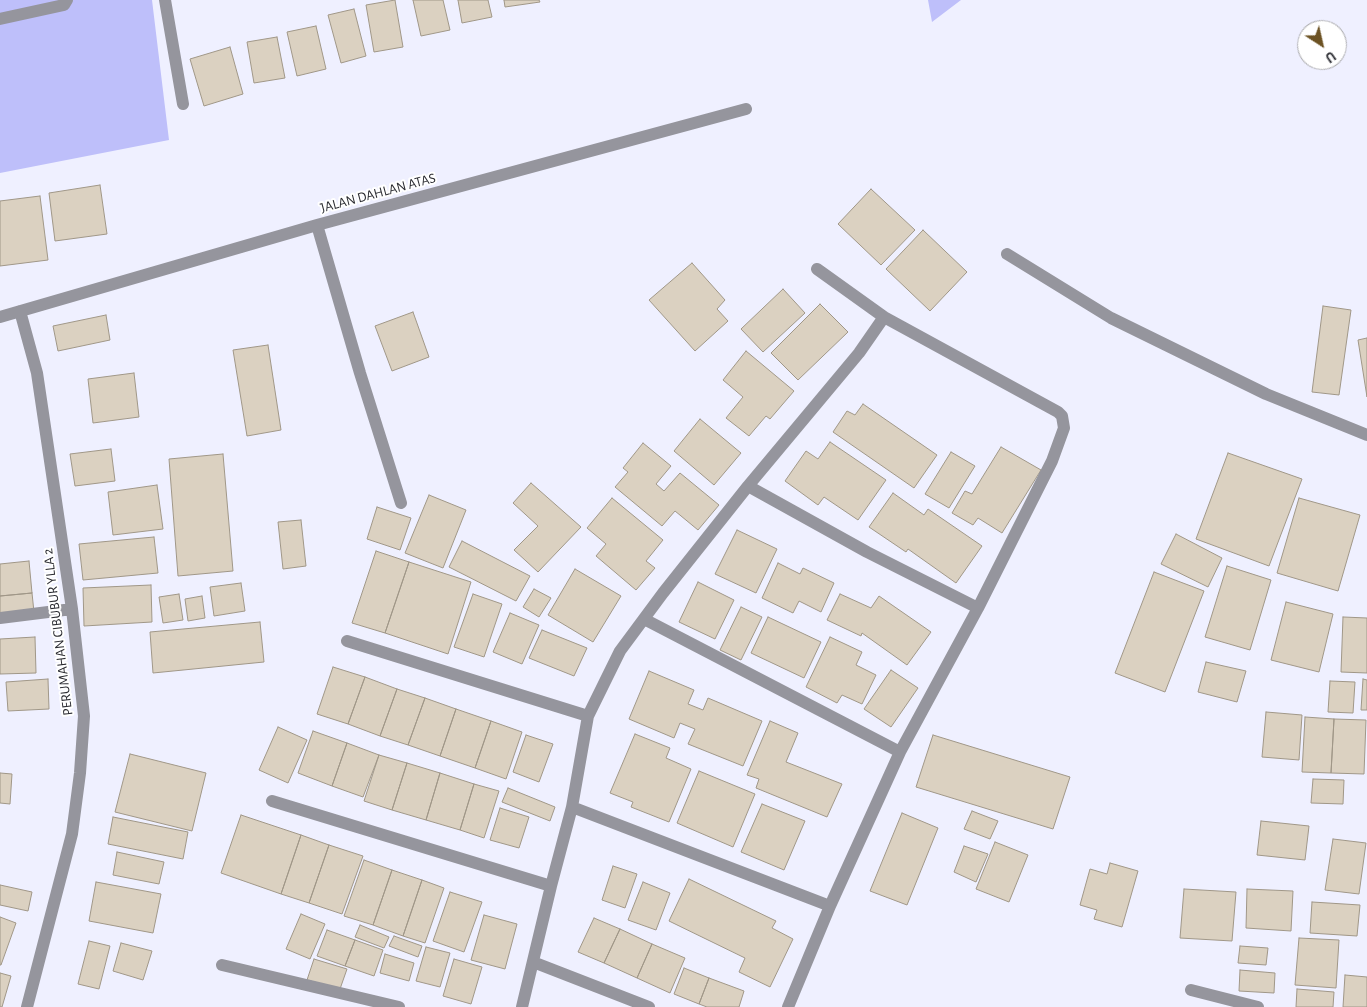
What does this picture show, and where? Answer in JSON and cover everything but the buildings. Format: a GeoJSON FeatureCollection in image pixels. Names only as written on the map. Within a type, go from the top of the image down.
{"type":"FeatureCollection","features":[{"type":"Feature","properties":{"kind":"street"},"geometry":{"type":"LineString","coordinates":[[0,19],[64,5],[67,0]]}},
{"type":"Feature","properties":{"kind":"street"},"geometry":{"type":"LineString","coordinates":[[165,0],[183,104]]}},
{"type":"Feature","properties":{"kind":"street","name":"JALAN DAHLAN ATAS"},"geometry":{"type":"LineString","coordinates":[[0,316],[317,225],[746,109]]}},
{"type":"Feature","properties":{"kind":"street"},"geometry":{"type":"LineString","coordinates":[[317,225],[400,503]]}},
{"type":"Feature","properties":{"kind":"street"},"geometry":{"type":"LineString","coordinates":[[1007,254],[1111,318],[1266,394],[1367,435]]}},
{"type":"Feature","properties":{"kind":"street"},"geometry":{"type":"LineString","coordinates":[[788,1007],[830,906],[900,752],[978,608],[1052,461],[1064,428],[1062,416],[1058,412],[884,316],[817,269]]}},
{"type":"Feature","properties":{"kind":"street","name":"PERUMAHAN CIBUBUR YLLA 2"},"geometry":{"type":"LineString","coordinates":[[20,311],[38,373],[72,609],[84,716],[80,774],[72,834],[27,1007]]}},
{"type":"Feature","properties":{"kind":"street"},"geometry":{"type":"LineString","coordinates":[[522,1007],[572,807],[588,716],[620,651],[669,585],[748,486],[859,353],[884,316]]}},
{"type":"Feature","properties":{"kind":"street"},"geometry":{"type":"LineString","coordinates":[[748,486],[866,552],[978,608]]}},
{"type":"Feature","properties":{"kind":"street"},"geometry":{"type":"LineString","coordinates":[[0,618],[72,609]]}},
{"type":"Feature","properties":{"kind":"street"},"geometry":{"type":"LineString","coordinates":[[644,618],[900,752]]}},
{"type":"Feature","properties":{"kind":"street"},"geometry":{"type":"LineString","coordinates":[[348,641],[588,716]]}},
{"type":"Feature","properties":{"kind":"street"},"geometry":{"type":"LineString","coordinates":[[272,801],[551,886]]}},
{"type":"Feature","properties":{"kind":"street"},"geometry":{"type":"LineString","coordinates":[[572,807],[830,906]]}},
{"type":"Feature","properties":{"kind":"street"},"geometry":{"type":"LineString","coordinates":[[533,962],[650,1007]]}},
{"type":"Feature","properties":{"kind":"street"},"geometry":{"type":"LineString","coordinates":[[222,965],[399,1007]]}},
{"type":"Feature","properties":{"kind":"street"},"geometry":{"type":"LineString","coordinates":[[1190,990],[1258,1007]]}},
{"type":"Feature","properties":{"kind":"shaded area"},"geometry":{"type":"Polygon","coordinates":[[[0,0],[152,0],[169,140],[0,173],[0,0]]]}},
{"type":"Feature","properties":{"kind":"shaded area"},"geometry":{"type":"Polygon","coordinates":[[[928,0],[961,0],[932,22],[928,0]]]}}]}
